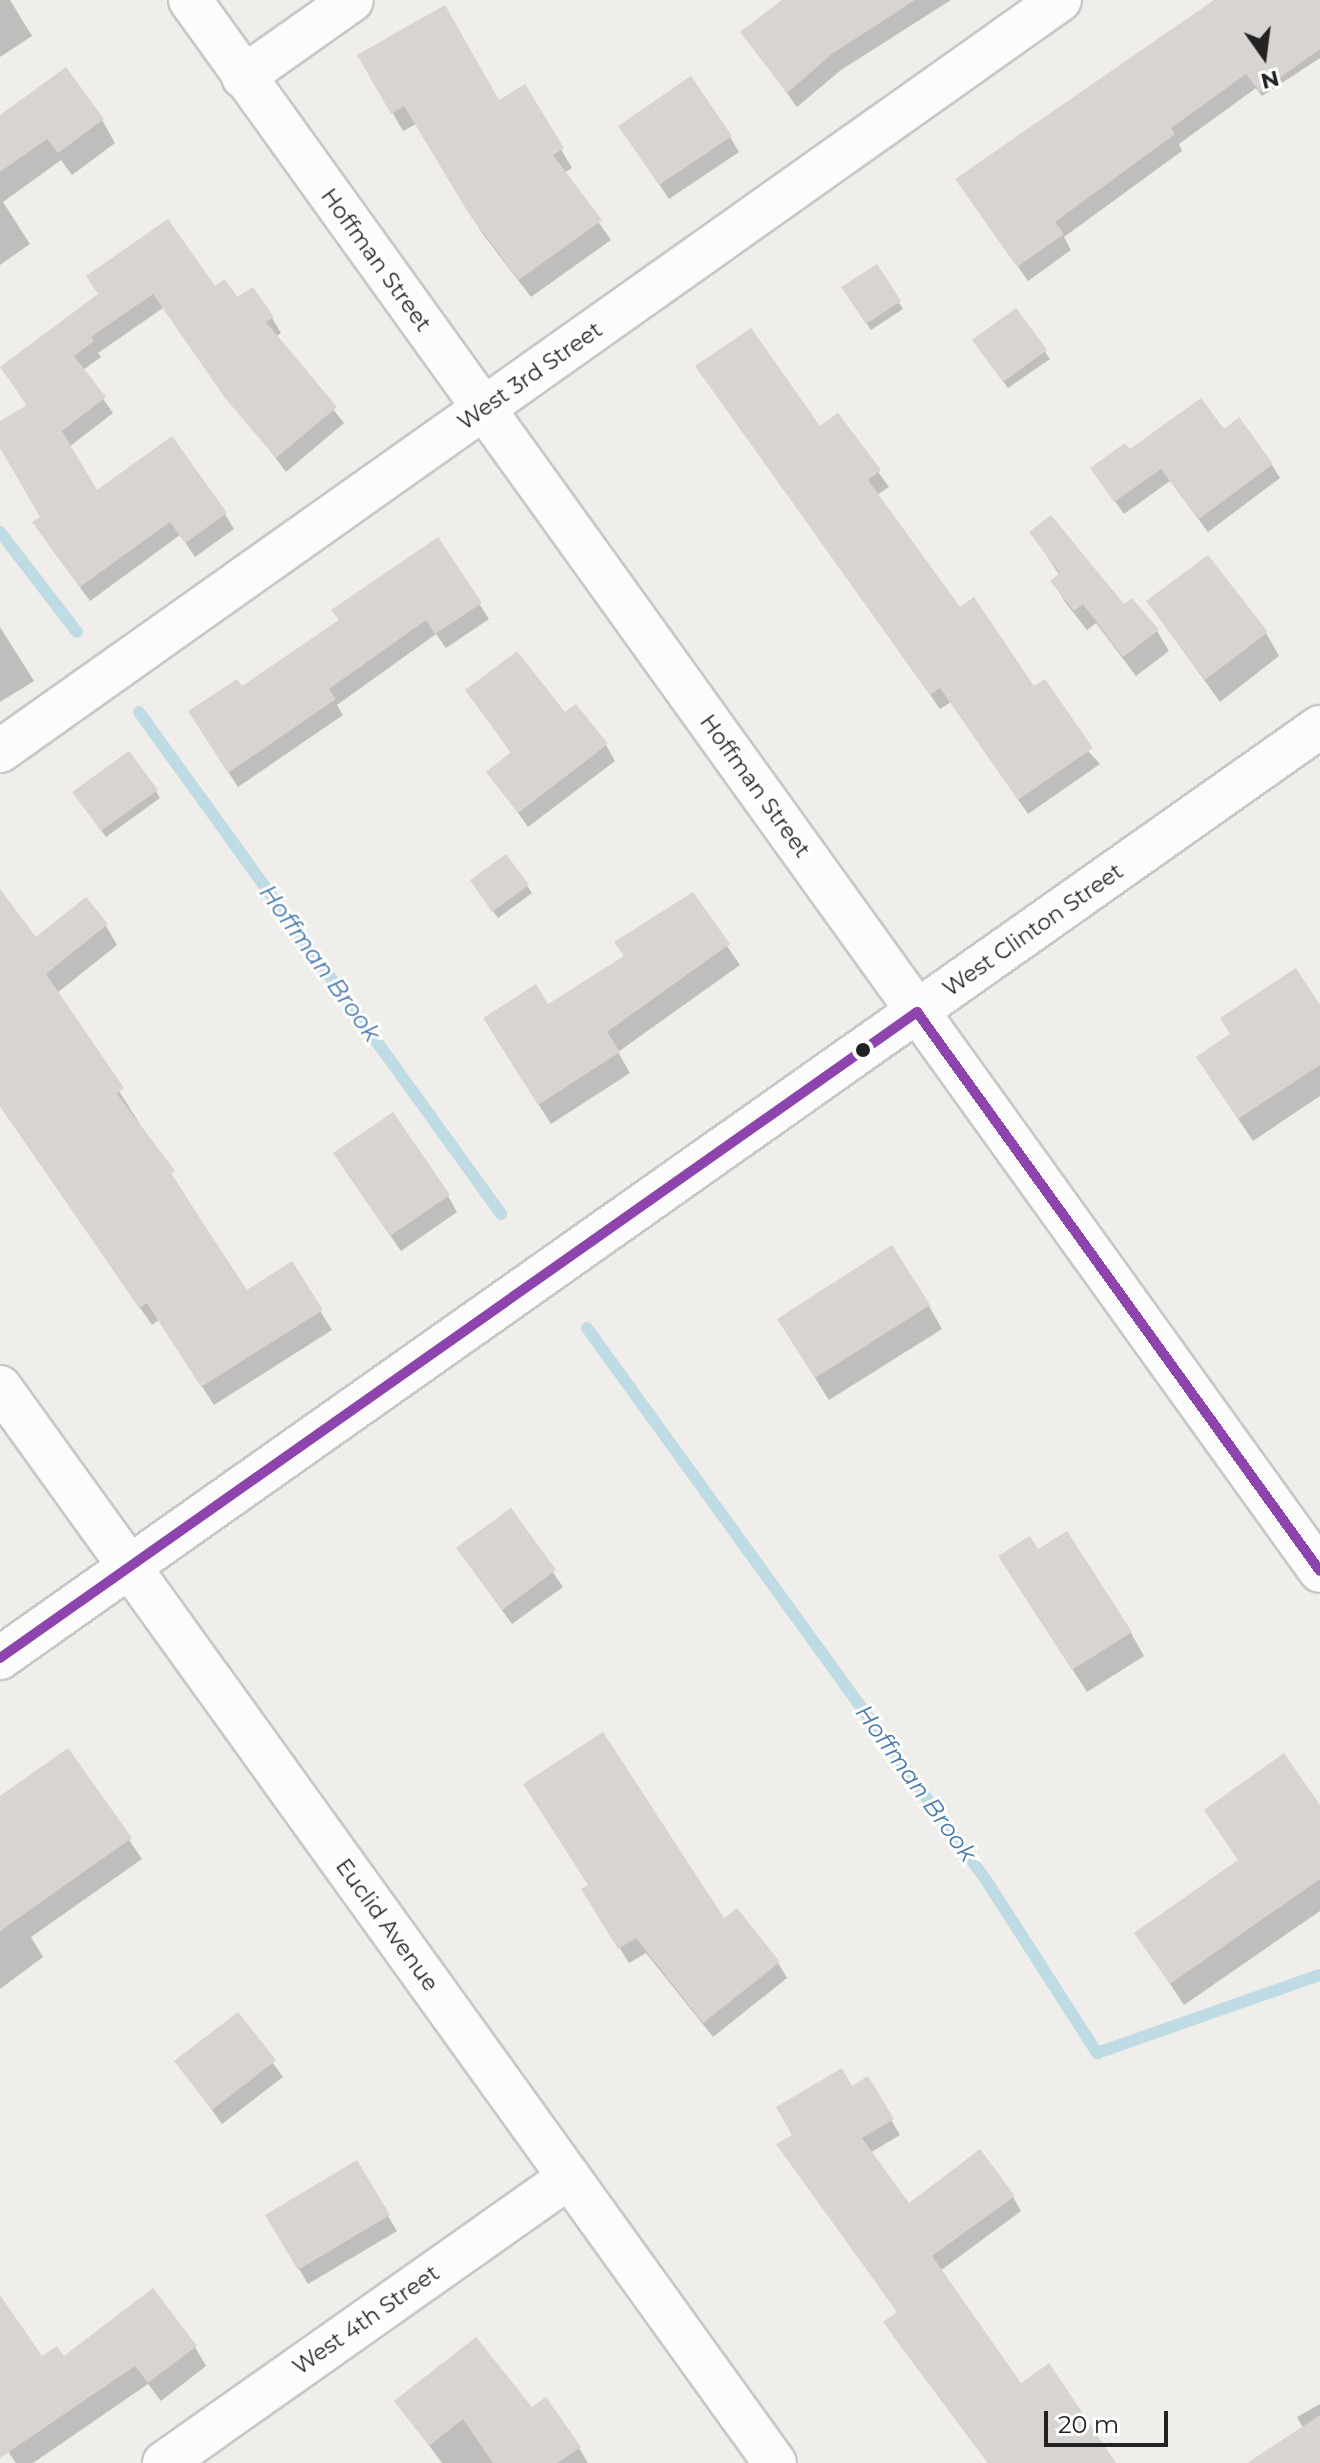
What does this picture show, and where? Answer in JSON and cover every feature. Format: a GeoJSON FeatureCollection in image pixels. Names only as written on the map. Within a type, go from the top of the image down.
{"type":"FeatureCollection","features":[{"type":"Feature","properties":{"kind":"street","name":"Hoffman Street"},"geometry":{"type":"LineString","coordinates":[[190,0],[1320,1571]]}},
{"type":"Feature","properties":{"kind":"street"},"geometry":{"type":"LineString","coordinates":[[243,77],[352,0]]}},
{"type":"Feature","properties":{"kind":"street","name":"West 3rd Street"},"geometry":{"type":"LineString","coordinates":[[0,751],[1060,0]]}},
{"type":"Feature","properties":{"kind":"street","name":"West Clinton Street"},"geometry":{"type":"LineString","coordinates":[[0,1658],[1320,727]]}},
{"type":"Feature","properties":{"kind":"street","name":"Euclid Avenue"},"geometry":{"type":"LineString","coordinates":[[0,1387],[775,2463]]}},
{"type":"Feature","properties":{"kind":"street","name":"West 4th Street"},"geometry":{"type":"LineString","coordinates":[[164,2463],[569,2177]]}},
{"type":"Feature","properties":{"kind":"building"},"geometry":{"type":"Polygon","coordinates":[[[782,0],[915,0],[832,54],[787,93],[740,32],[782,0]]]}},
{"type":"Feature","properties":{"kind":"building"},"geometry":{"type":"Polygon","coordinates":[[[1214,0],[1320,0],[1320,49],[1260,92],[1246,74],[1171,128],[1175,134],[1055,222],[1064,234],[1017,267],[955,179],[1214,0]]]}},
{"type":"Feature","properties":{"kind":"building"},"geometry":{"type":"Polygon","coordinates":[[[445,5],[499,100],[525,84],[564,148],[553,155],[602,220],[519,280],[469,214],[404,106],[391,114],[357,55],[445,5]]]}},
{"type":"Feature","properties":{"kind":"building"},"geometry":{"type":"Polygon","coordinates":[[[66,67],[104,119],[58,153],[47,139],[0,172],[0,115],[66,67]]]}},
{"type":"Feature","properties":{"kind":"building"},"geometry":{"type":"Polygon","coordinates":[[[691,76],[732,136],[659,185],[618,126],[691,76]]]}},
{"type":"Feature","properties":{"kind":"building"},"geometry":{"type":"Polygon","coordinates":[[[168,219],[215,286],[225,279],[237,297],[253,287],[274,317],[266,322],[337,407],[276,458],[225,398],[153,294],[91,337],[94,341],[74,356],[106,397],[62,431],[97,490],[172,436],[227,513],[185,543],[170,522],[80,587],[32,522],[40,517],[0,448],[0,421],[27,405],[0,367],[98,294],[86,276],[168,219]]]}},
{"type":"Feature","properties":{"kind":"building"},"geometry":{"type":"Polygon","coordinates":[[[877,264],[901,301],[866,324],[841,287],[877,264]]]}},
{"type":"Feature","properties":{"kind":"building"},"geometry":{"type":"Polygon","coordinates":[[[1016,308],[1047,350],[1003,382],[972,340],[1016,308]]]}},
{"type":"Feature","properties":{"kind":"building"},"geometry":{"type":"Polygon","coordinates":[[[751,328],[820,426],[838,413],[881,470],[868,480],[960,607],[974,597],[1034,686],[1045,679],[1093,748],[1018,800],[940,688],[930,695],[695,366],[751,328]]]}},
{"type":"Feature","properties":{"kind":"building"},"geometry":{"type":"Polygon","coordinates":[[[1201,398],[1224,429],[1239,417],[1273,464],[1199,519],[1161,469],[1114,502],[1090,468],[1125,443],[1130,449],[1201,398]]]}},
{"type":"Feature","properties":{"kind":"building"},"geometry":{"type":"Polygon","coordinates":[[[1051,515],[1124,604],[1132,598],[1159,630],[1123,657],[1083,604],[1074,611],[1050,581],[1060,573],[1029,532],[1051,515]]]}},
{"type":"Feature","properties":{"kind":"building"},"geometry":{"type":"Polygon","coordinates":[[[438,537],[482,603],[435,634],[426,620],[329,689],[336,699],[228,773],[188,711],[237,679],[242,686],[339,620],[331,610],[438,537]]]}},
{"type":"Feature","properties":{"kind":"building"},"geometry":{"type":"Polygon","coordinates":[[[1208,555],[1268,632],[1205,680],[1146,601],[1208,555]]]}},
{"type":"Feature","properties":{"kind":"building"},"geometry":{"type":"Polygon","coordinates":[[[517,651],[565,712],[576,704],[608,744],[518,813],[486,772],[511,752],[465,690],[517,651]]]}},
{"type":"Feature","properties":{"kind":"building"},"geometry":{"type":"Polygon","coordinates":[[[129,751],[158,790],[101,831],[72,792],[129,751]]]}},
{"type":"Feature","properties":{"kind":"building"},"geometry":{"type":"Polygon","coordinates":[[[506,854],[529,885],[492,912],[470,880],[506,854]]]}},
{"type":"Feature","properties":{"kind":"building"},"geometry":{"type":"Polygon","coordinates":[[[0,889],[36,937],[86,897],[108,924],[46,974],[124,1088],[117,1094],[175,1171],[171,1174],[247,1290],[292,1261],[323,1310],[201,1387],[147,1303],[139,1308],[0,1106],[0,889]]]}},
{"type":"Feature","properties":{"kind":"building"},"geometry":{"type":"Polygon","coordinates":[[[693,892],[730,944],[607,1032],[620,1052],[538,1105],[483,1018],[536,984],[548,1004],[624,956],[614,942],[693,892]]]}},
{"type":"Feature","properties":{"kind":"building"},"geometry":{"type":"Polygon","coordinates":[[[1296,968],[1320,1005],[1320,1065],[1238,1119],[1196,1057],[1230,1034],[1220,1018],[1296,968]]]}},
{"type":"Feature","properties":{"kind":"building"},"geometry":{"type":"Polygon","coordinates":[[[393,1112],[450,1195],[390,1236],[333,1153],[393,1112]]]}},
{"type":"Feature","properties":{"kind":"building"},"geometry":{"type":"Polygon","coordinates":[[[892,1245],[930,1305],[815,1378],[777,1319],[892,1245]]]}},
{"type":"Feature","properties":{"kind":"building"},"geometry":{"type":"Polygon","coordinates":[[[511,1508],[556,1570],[502,1610],[456,1548],[511,1508]]]}},
{"type":"Feature","properties":{"kind":"building"},"geometry":{"type":"Polygon","coordinates":[[[1067,1531],[1132,1632],[1072,1670],[998,1556],[1030,1536],[1038,1549],[1067,1531]]]}},
{"type":"Feature","properties":{"kind":"building"},"geometry":{"type":"Polygon","coordinates":[[[603,1732],[724,1918],[737,1908],[780,1962],[703,2023],[636,1938],[618,1949],[581,1889],[588,1885],[523,1784],[603,1732]]]}},
{"type":"Feature","properties":{"kind":"building"},"geometry":{"type":"Polygon","coordinates":[[[68,1748],[132,1838],[0,1931],[0,1796],[68,1748]]]}},
{"type":"Feature","properties":{"kind":"building"},"geometry":{"type":"Polygon","coordinates":[[[1284,1753],[1320,1805],[1320,1879],[1170,1984],[1134,1933],[1238,1860],[1204,1810],[1284,1753]]]}},
{"type":"Feature","properties":{"kind":"building"},"geometry":{"type":"Polygon","coordinates":[[[238,2012],[276,2060],[212,2110],[174,2061],[238,2012]]]}},
{"type":"Feature","properties":{"kind":"building"},"geometry":{"type":"Polygon","coordinates":[[[842,2068],[852,2086],[868,2076],[894,2119],[862,2138],[909,2203],[980,2149],[1015,2196],[932,2256],[1021,2383],[1049,2363],[1116,2463],[988,2463],[883,2322],[897,2312],[776,2144],[792,2135],[776,2107],[842,2068]]]}},
{"type":"Feature","properties":{"kind":"building"},"geometry":{"type":"Polygon","coordinates":[[[357,2160],[390,2215],[298,2270],[265,2215],[357,2160]]]}},
{"type":"Feature","properties":{"kind":"building"},"geometry":{"type":"Polygon","coordinates":[[[153,2288],[197,2346],[148,2383],[135,2366],[0,2458],[0,2295],[42,2356],[57,2346],[64,2356],[153,2288]]]}},
{"type":"Feature","properties":{"kind":"building"},"geometry":{"type":"Polygon","coordinates":[[[476,2337],[532,2407],[546,2397],[581,2447],[557,2463],[493,2463],[463,2419],[429,2446],[394,2401],[476,2337]]]}},
{"type":"Feature","properties":{"kind":"building"},"geometry":{"type":"Polygon","coordinates":[[[1320,2415],[1320,2463],[1247,2463],[1320,2415]]]}},
{"type":"Feature","properties":{"kind":"waterway","name":"Hoffman Brook"},"geometry":{"type":"LineString","coordinates":[[0,532],[77,632]]}},
{"type":"Feature","properties":{"kind":"waterway","name":"Hoffman Brook"},"geometry":{"type":"LineString","coordinates":[[139,712],[501,1214]]}},
{"type":"Feature","properties":{"kind":"waterway","name":"Hoffman Brook"},"geometry":{"type":"LineString","coordinates":[[587,1328],[986,1880],[1097,2053],[1320,1975]]}},
{"type":"Feature","properties":{"kind":"transit line"},"geometry":{"type":"LineString","coordinates":[[0,1658],[917,1012],[1320,1571]]}}]}
